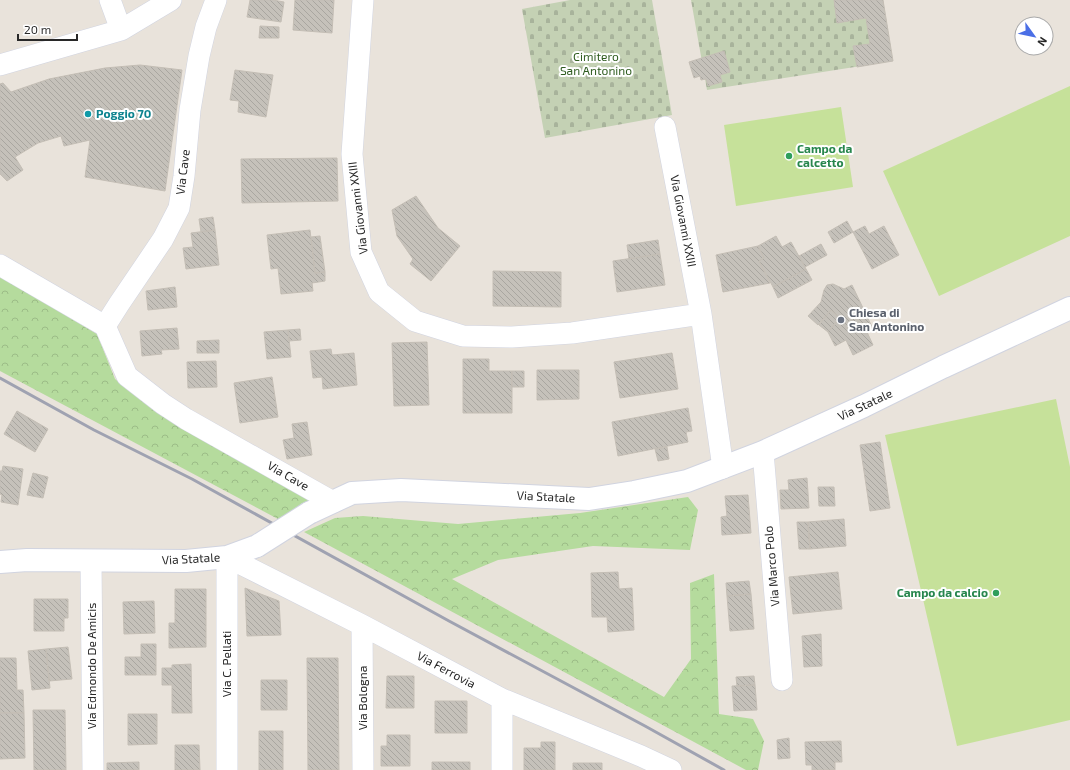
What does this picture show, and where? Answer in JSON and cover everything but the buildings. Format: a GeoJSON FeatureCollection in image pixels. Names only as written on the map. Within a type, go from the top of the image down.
{"type":"FeatureCollection","features":[{"type":"Feature","properties":{"kind":"street"},"geometry":{"type":"LineString","coordinates":[[110,0],[121,30]]}},
{"type":"Feature","properties":{"kind":"street"},"geometry":{"type":"LineString","coordinates":[[0,65],[121,30],[171,0]]}},
{"type":"Feature","properties":{"kind":"street","name":"Via Cave"},"geometry":{"type":"LineString","coordinates":[[216,0],[206,27],[199,56],[190,110],[184,176],[179,208],[163,239],[106,326],[126,376],[163,404],[186,419],[333,502]]}},
{"type":"Feature","properties":{"kind":"street","name":"Via Giovanni XXIII"},"geometry":{"type":"LineString","coordinates":[[363,0],[352,154],[361,252],[379,292],[415,322],[463,336],[512,337],[572,333],[701,314]]}},
{"type":"Feature","properties":{"kind":"street","name":"Via Giovanni XXIII"},"geometry":{"type":"LineString","coordinates":[[665,127],[701,314],[723,468]]}},
{"type":"Feature","properties":{"kind":"street"},"geometry":{"type":"LineString","coordinates":[[0,265],[106,326]]}},
{"type":"Feature","properties":{"kind":"street","name":"Via Statale"},"geometry":{"type":"LineString","coordinates":[[0,562],[27,560],[186,561],[227,557],[257,546],[309,513],[352,494],[401,490],[589,499],[634,492],[687,481],[763,452],[864,406],[943,367],[1070,308]]}},
{"type":"Feature","properties":{"kind":"street","name":"Via Marco Polo"},"geometry":{"type":"LineString","coordinates":[[763,452],[782,680]]}},
{"type":"Feature","properties":{"kind":"street","name":"Via Ferrovia"},"geometry":{"type":"LineString","coordinates":[[227,557],[502,699],[641,763],[671,770]]}},
{"type":"Feature","properties":{"kind":"street","name":"Via C. Pellati"},"geometry":{"type":"LineString","coordinates":[[227,557],[227,770]]}},
{"type":"Feature","properties":{"kind":"street","name":"Via Edmondo De Amicis"},"geometry":{"type":"LineString","coordinates":[[91,561],[93,770]]}},
{"type":"Feature","properties":{"kind":"street","name":"Via Bologna"},"geometry":{"type":"LineString","coordinates":[[362,626],[363,770]]}},
{"type":"Feature","properties":{"kind":"street"},"geometry":{"type":"LineString","coordinates":[[502,699],[502,770]]}},
{"type":"Feature","properties":{"kind":"green space","name":"Cimitero San Antonino"},"geometry":{"type":"Polygon","coordinates":[[[570,0],[652,0],[672,115],[545,138],[522,9],[570,0]]]}},
{"type":"Feature","properties":{"kind":"green space"},"geometry":{"type":"Polygon","coordinates":[[[691,0],[883,0],[893,61],[707,90],[691,0]]]}},
{"type":"Feature","properties":{"kind":"green space"},"geometry":{"type":"Polygon","coordinates":[[[1070,86],[1070,236],[939,296],[883,171],[1070,86]]]}},
{"type":"Feature","properties":{"kind":"green space","name":"Campo da calcetto"},"geometry":{"type":"Polygon","coordinates":[[[841,107],[853,187],[736,206],[724,125],[841,107]]]}},
{"type":"Feature","properties":{"kind":"green space"},"geometry":{"type":"Polygon","coordinates":[[[0,276],[97,334],[115,379],[155,411],[313,500],[278,519],[0,371],[0,276]]]}},
{"type":"Feature","properties":{"kind":"green space","name":"Campo da calcio"},"geometry":{"type":"Polygon","coordinates":[[[1056,399],[1070,467],[1070,720],[957,746],[885,435],[1056,399]]]}},
{"type":"Feature","properties":{"kind":"green space"},"geometry":{"type":"Polygon","coordinates":[[[688,497],[698,510],[690,550],[593,546],[498,560],[452,579],[664,697],[691,659],[690,583],[714,574],[719,714],[753,719],[764,741],[758,770],[746,770],[304,532],[335,518],[363,516],[458,524],[580,513],[688,497]]]}},
{"type":"Feature","properties":{"kind":"railway"},"geometry":{"type":"LineString","coordinates":[[0,378],[94,430],[192,479],[449,621],[724,770]]}},
{"type":"Feature","properties":{"kind":"place","name":"Poggio 70"},"geometry":{"type":"Point","coordinates":[88,114]}},
{"type":"Feature","properties":{"kind":"place","name":"Campo da calcetto"},"geometry":{"type":"Point","coordinates":[789,156]}},
{"type":"Feature","properties":{"kind":"place","name":"Chiesa di San Antonino"},"geometry":{"type":"Point","coordinates":[841,320]}},
{"type":"Feature","properties":{"kind":"place","name":"Campo da calcio"},"geometry":{"type":"Point","coordinates":[996,593]}}]}
